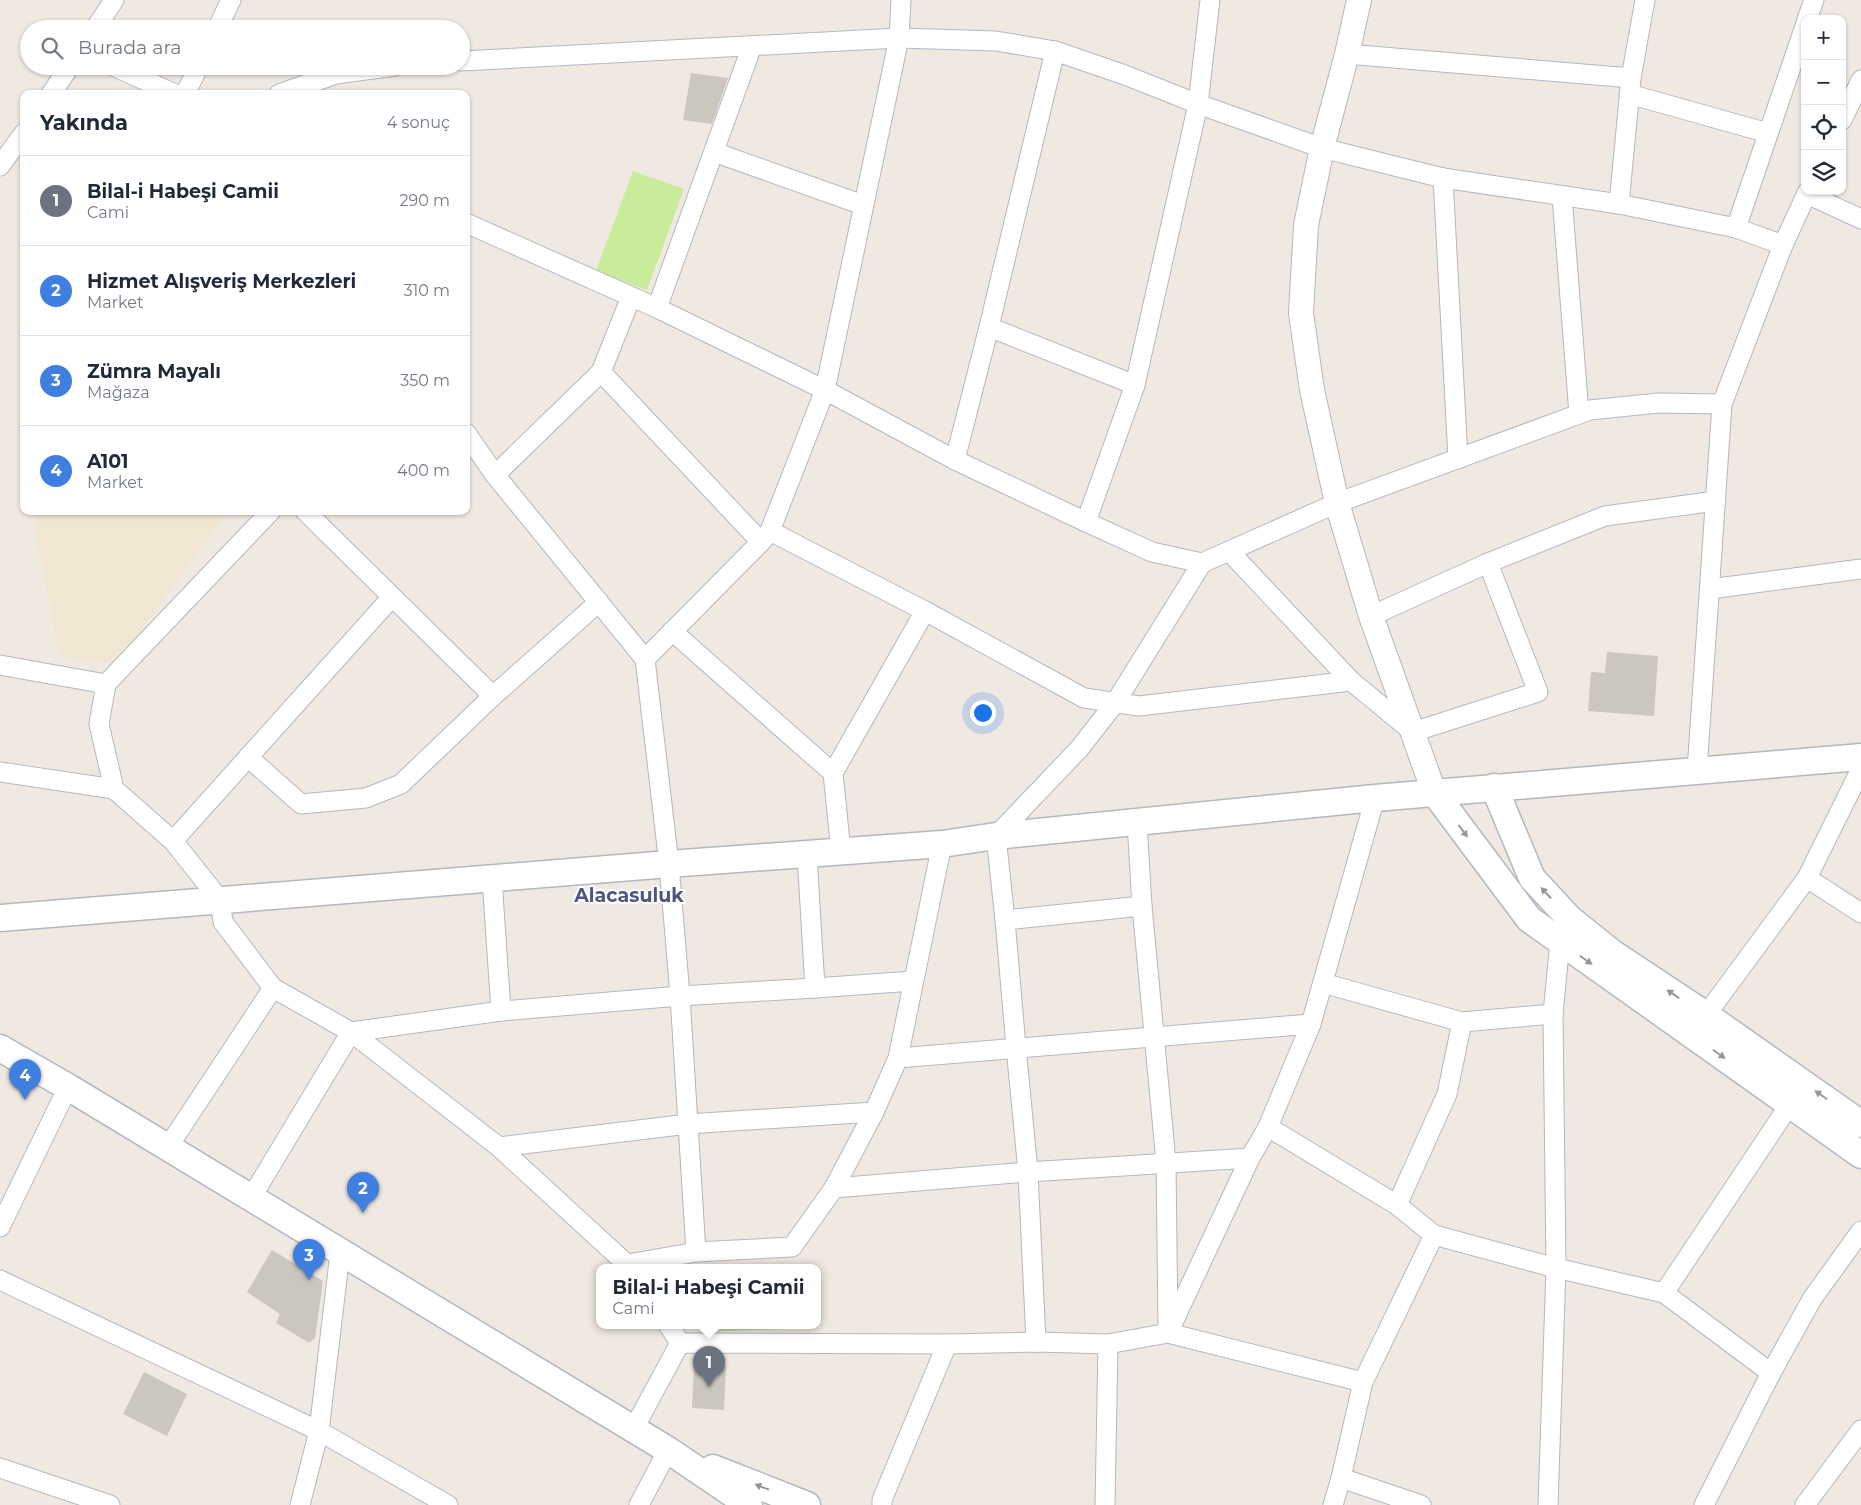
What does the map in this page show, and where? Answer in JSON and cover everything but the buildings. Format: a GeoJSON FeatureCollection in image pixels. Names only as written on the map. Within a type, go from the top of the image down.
{"type":"FeatureCollection","features":[{"type":"Feature","properties":{"kind":"main road"},"geometry":{"type":"LineString","coordinates":[[0,918],[942,844],[996,836],[1434,792],[1861,757]]}},
{"type":"Feature","properties":{"kind":"main road"},"geometry":{"type":"LineString","coordinates":[[1494,787],[1532,878],[1565,930],[1790,1104],[1861,1155]]}},
{"type":"Feature","properties":{"kind":"main road"},"geometry":{"type":"LineString","coordinates":[[1434,792],[1529,919],[1565,930],[1611,952],[1861,1124]]}},
{"type":"Feature","properties":{"kind":"main road"},"geometry":{"type":"LineString","coordinates":[[0,933],[28,916]]}},
{"type":"Feature","properties":{"kind":"main road"},"geometry":{"type":"LineString","coordinates":[[0,1036],[68,1086]]}},
{"type":"Feature","properties":{"kind":"main road"},"geometry":{"type":"LineString","coordinates":[[0,1048],[68,1086],[340,1253],[668,1450],[749,1505]]}},
{"type":"Feature","properties":{"kind":"main road"},"geometry":{"type":"LineString","coordinates":[[668,1450],[807,1505]]}},
{"type":"Feature","properties":{"kind":"street"},"geometry":{"type":"LineString","coordinates":[[101,20],[114,0]]}},
{"type":"Feature","properties":{"kind":"street"},"geometry":{"type":"LineString","coordinates":[[221,20],[231,0]]}},
{"type":"Feature","properties":{"kind":"street"},"geometry":{"type":"LineString","coordinates":[[645,659],[765,537],[824,390],[899,38],[901,0]]}},
{"type":"Feature","properties":{"kind":"street"},"geometry":{"type":"LineString","coordinates":[[1086,522],[1134,385],[1198,104],[1210,0]]}},
{"type":"Feature","properties":{"kind":"street"},"geometry":{"type":"LineString","coordinates":[[1359,0],[1322,148],[1306,225],[1302,313],[1312,390],[1337,503],[1371,616],[1434,792]]}},
{"type":"Feature","properties":{"kind":"street"},"geometry":{"type":"LineString","coordinates":[[1619,204],[1630,86],[1645,0]]}},
{"type":"Feature","properties":{"kind":"street"},"geometry":{"type":"LineString","coordinates":[[1808,15],[1814,0]]}},
{"type":"Feature","properties":{"kind":"street"},"geometry":{"type":"LineString","coordinates":[[1736,228],[1801,37]]}},
{"type":"Feature","properties":{"kind":"street"},"geometry":{"type":"LineString","coordinates":[[470,61],[899,38],[996,41],[1055,51],[1322,148],[1443,178],[1619,204],[1736,228],[1783,245]]}},
{"type":"Feature","properties":{"kind":"street"},"geometry":{"type":"LineString","coordinates":[[657,308],[752,46]]}},
{"type":"Feature","properties":{"kind":"street"},"geometry":{"type":"LineString","coordinates":[[955,460],[990,327],[1055,51]]}},
{"type":"Feature","properties":{"kind":"street"},"geometry":{"type":"LineString","coordinates":[[1347,54],[1630,86],[1768,132]]}},
{"type":"Feature","properties":{"kind":"street"},"geometry":{"type":"LineString","coordinates":[[54,90],[64,75]]}},
{"type":"Feature","properties":{"kind":"street"},"geometry":{"type":"LineString","coordinates":[[132,75],[166,90]]}},
{"type":"Feature","properties":{"kind":"street"},"geometry":{"type":"LineString","coordinates":[[187,90],[194,75]]}},
{"type":"Feature","properties":{"kind":"street"},"geometry":{"type":"LineString","coordinates":[[290,90],[333,75]]}},
{"type":"Feature","properties":{"kind":"street"},"geometry":{"type":"LineString","coordinates":[[1846,112],[1861,80]]}},
{"type":"Feature","properties":{"kind":"street"},"geometry":{"type":"LineString","coordinates":[[0,166],[20,138]]}},
{"type":"Feature","properties":{"kind":"street"},"geometry":{"type":"LineString","coordinates":[[714,152],[864,205]]}},
{"type":"Feature","properties":{"kind":"street"},"geometry":{"type":"LineString","coordinates":[[1443,178],[1458,459]]}},
{"type":"Feature","properties":{"kind":"street"},"geometry":{"type":"LineString","coordinates":[[1697,771],[1722,404],[1783,245],[1807,195]]}},
{"type":"Feature","properties":{"kind":"street"},"geometry":{"type":"LineString","coordinates":[[1812,195],[1861,219]]}},
{"type":"Feature","properties":{"kind":"street"},"geometry":{"type":"LineString","coordinates":[[1562,196],[1579,414]]}},
{"type":"Feature","properties":{"kind":"street"},"geometry":{"type":"LineString","coordinates":[[470,230],[657,308],[824,390],[955,460],[1086,522],[1152,552],[1202,563],[1337,503],[1590,410],[1658,403],[1722,404]]}},
{"type":"Feature","properties":{"kind":"street"},"geometry":{"type":"LineString","coordinates":[[495,475],[601,372],[631,297]]}},
{"type":"Feature","properties":{"kind":"street"},"geometry":{"type":"LineString","coordinates":[[990,327],[1134,385]]}},
{"type":"Feature","properties":{"kind":"street"},"geometry":{"type":"LineString","coordinates":[[601,372],[765,537],[925,611],[1084,698],[1139,706],[1351,681]]}},
{"type":"Feature","properties":{"kind":"street"},"geometry":{"type":"LineString","coordinates":[[470,439],[495,475],[645,659],[669,864],[680,996],[696,1252]]}},
{"type":"Feature","properties":{"kind":"street"},"geometry":{"type":"LineString","coordinates":[[1371,616],[1488,563],[1606,516],[1716,501]]}},
{"type":"Feature","properties":{"kind":"street"},"geometry":{"type":"LineString","coordinates":[[114,789],[99,724],[106,684],[267,515]]}},
{"type":"Feature","properties":{"kind":"street"},"geometry":{"type":"LineString","coordinates":[[309,515],[493,696]]}},
{"type":"Feature","properties":{"kind":"street"},"geometry":{"type":"LineString","coordinates":[[1230,552],[1351,681],[1413,732]]}},
{"type":"Feature","properties":{"kind":"street"},"geometry":{"type":"LineString","coordinates":[[1036,1342],[1028,1172],[1006,920],[996,836],[1079,749],[1114,703],[1202,563]]}},
{"type":"Feature","properties":{"kind":"street"},"geometry":{"type":"LineString","coordinates":[[1413,732],[1538,692],[1488,563]]}},
{"type":"Feature","properties":{"kind":"street"},"geometry":{"type":"LineString","coordinates":[[1710,589],[1861,569]]}},
{"type":"Feature","properties":{"kind":"street"},"geometry":{"type":"LineString","coordinates":[[173,841],[392,597]]}},
{"type":"Feature","properties":{"kind":"street"},"geometry":{"type":"LineString","coordinates":[[248,757],[301,804],[366,798],[401,784],[493,696],[598,602]]}},
{"type":"Feature","properties":{"kind":"street"},"geometry":{"type":"LineString","coordinates":[[841,852],[834,773],[925,611]]}},
{"type":"Feature","properties":{"kind":"street"},"geometry":{"type":"LineString","coordinates":[[672,631],[834,773]]}},
{"type":"Feature","properties":{"kind":"street"},"geometry":{"type":"LineString","coordinates":[[0,665],[106,684]]}},
{"type":"Feature","properties":{"kind":"street"},"geometry":{"type":"LineString","coordinates":[[1706,1016],[1807,878],[1861,769]]}},
{"type":"Feature","properties":{"kind":"street"},"geometry":{"type":"LineString","coordinates":[[0,772],[114,789],[173,841],[220,900],[224,922],[273,988],[351,1032],[499,1147],[627,1264]]}},
{"type":"Feature","properties":{"kind":"street"},"geometry":{"type":"LineString","coordinates":[[1168,1333],[1250,1158],[1268,1126],[1311,1024],[1375,798]]}},
{"type":"Feature","properties":{"kind":"street"},"geometry":{"type":"LineString","coordinates":[[1137,822],[1142,906],[1166,1162],[1168,1333]]}},
{"type":"Feature","properties":{"kind":"street"},"geometry":{"type":"LineString","coordinates":[[639,1264],[696,1252],[792,1247],[834,1188],[874,1112],[898,1058],[912,982],[942,844]]}},
{"type":"Feature","properties":{"kind":"street"},"geometry":{"type":"LineString","coordinates":[[807,855],[815,988]]}},
{"type":"Feature","properties":{"kind":"street"},"geometry":{"type":"LineString","coordinates":[[492,878],[501,1011]]}},
{"type":"Feature","properties":{"kind":"street"},"geometry":{"type":"LineString","coordinates":[[1807,878],[1861,913]]}},
{"type":"Feature","properties":{"kind":"street"},"geometry":{"type":"LineString","coordinates":[[1006,920],[1142,906]]}},
{"type":"Feature","properties":{"kind":"street"},"geometry":{"type":"LineString","coordinates":[[1550,1504],[1556,1268],[1553,1014],[1565,930]]}},
{"type":"Feature","properties":{"kind":"street"},"geometry":{"type":"LineString","coordinates":[[351,1032],[501,1011],[680,996],[912,982]]}},
{"type":"Feature","properties":{"kind":"street"},"geometry":{"type":"LineString","coordinates":[[1323,983],[1462,1022],[1553,1014]]}},
{"type":"Feature","properties":{"kind":"street"},"geometry":{"type":"LineString","coordinates":[[168,1147],[273,988]]}},
{"type":"Feature","properties":{"kind":"street"},"geometry":{"type":"LineString","coordinates":[[1397,1205],[1447,1094],[1462,1022]]}},
{"type":"Feature","properties":{"kind":"street"},"geometry":{"type":"LineString","coordinates":[[898,1058],[1311,1024]]}},
{"type":"Feature","properties":{"kind":"street"},"geometry":{"type":"LineString","coordinates":[[251,1198],[351,1032]]}},
{"type":"Feature","properties":{"kind":"street"},"geometry":{"type":"LineString","coordinates":[[0,1227],[68,1086]]}},
{"type":"Feature","properties":{"kind":"street"},"geometry":{"type":"LineString","coordinates":[[1664,1294],[1790,1104]]}},
{"type":"Feature","properties":{"kind":"street"},"geometry":{"type":"LineString","coordinates":[[499,1147],[688,1124],[874,1112]]}},
{"type":"Feature","properties":{"kind":"street"},"geometry":{"type":"LineString","coordinates":[[1268,1126],[1397,1205],[1434,1235],[1556,1268],[1664,1294],[1770,1374]]}},
{"type":"Feature","properties":{"kind":"street"},"geometry":{"type":"LineString","coordinates":[[834,1188],[1166,1162],[1250,1158]]}},
{"type":"Feature","properties":{"kind":"street"},"geometry":{"type":"LineString","coordinates":[[1704,1505],[1770,1374],[1812,1299],[1861,1231]]}},
{"type":"Feature","properties":{"kind":"street"},"geometry":{"type":"LineString","coordinates":[[1333,1505],[1363,1382],[1434,1235]]}},
{"type":"Feature","properties":{"kind":"street"},"geometry":{"type":"LineString","coordinates":[[300,1505],[319,1431],[340,1253]]}},
{"type":"Feature","properties":{"kind":"street"},"geometry":{"type":"LineString","coordinates":[[0,1280],[319,1431],[448,1505]]}},
{"type":"Feature","properties":{"kind":"street"},"geometry":{"type":"LineString","coordinates":[[671,1329],[680,1343]]}},
{"type":"Feature","properties":{"kind":"street"},"geometry":{"type":"LineString","coordinates":[[680,1343],[947,1344],[1036,1342],[1108,1344],[1168,1333],[1363,1382]]}},
{"type":"Feature","properties":{"kind":"street"},"geometry":{"type":"LineString","coordinates":[[633,1430],[680,1343]]}},
{"type":"Feature","properties":{"kind":"street"},"geometry":{"type":"LineString","coordinates":[[882,1505],[882,1500],[947,1344]]}},
{"type":"Feature","properties":{"kind":"street"},"geometry":{"type":"LineString","coordinates":[[1106,1505],[1108,1344]]}},
{"type":"Feature","properties":{"kind":"street"},"geometry":{"type":"LineString","coordinates":[[1805,1505],[1861,1430]]}},
{"type":"Feature","properties":{"kind":"street"},"geometry":{"type":"LineString","coordinates":[[639,1505],[668,1450]]}},
{"type":"Feature","properties":{"kind":"street"},"geometry":{"type":"LineString","coordinates":[[0,1468],[110,1505]]}},
{"type":"Feature","properties":{"kind":"street"},"geometry":{"type":"LineString","coordinates":[[1341,1478],[1420,1505]]}},
{"type":"Feature","properties":{"kind":"shaded area"},"geometry":{"type":"Polygon","coordinates":[[[36,515],[225,515],[117,663],[60,657],[34,524],[36,515]]]}},
{"type":"Feature","properties":{"kind":"green space"},"geometry":{"type":"Polygon","coordinates":[[[633,171],[684,189],[647,290],[596,271],[633,171]]]}},
{"type":"Feature","properties":{"kind":"green space"},"geometry":{"type":"Polygon","coordinates":[[[698,1329],[780,1329],[701,1332],[698,1329]]]}},
{"type":"Feature","properties":{"kind":"place","name":"A101"},"geometry":{"type":"Point","coordinates":[25,1100]}},
{"type":"Feature","properties":{"kind":"place","name":"Hizmet Alışveriş Merkezleri"},"geometry":{"type":"Point","coordinates":[363,1213]}},
{"type":"Feature","properties":{"kind":"place","name":"Zümra Mayalı"},"geometry":{"type":"Point","coordinates":[309,1280]}},
{"type":"Feature","properties":{"kind":"place","name":"Bilal-i Habeşi Camii"},"geometry":{"type":"Point","coordinates":[709,1387]}},
{"type":"Feature","properties":{"kind":"district","name":"Alacasuluk"},"geometry":{"type":"Point","coordinates":[629,895]}}]}
